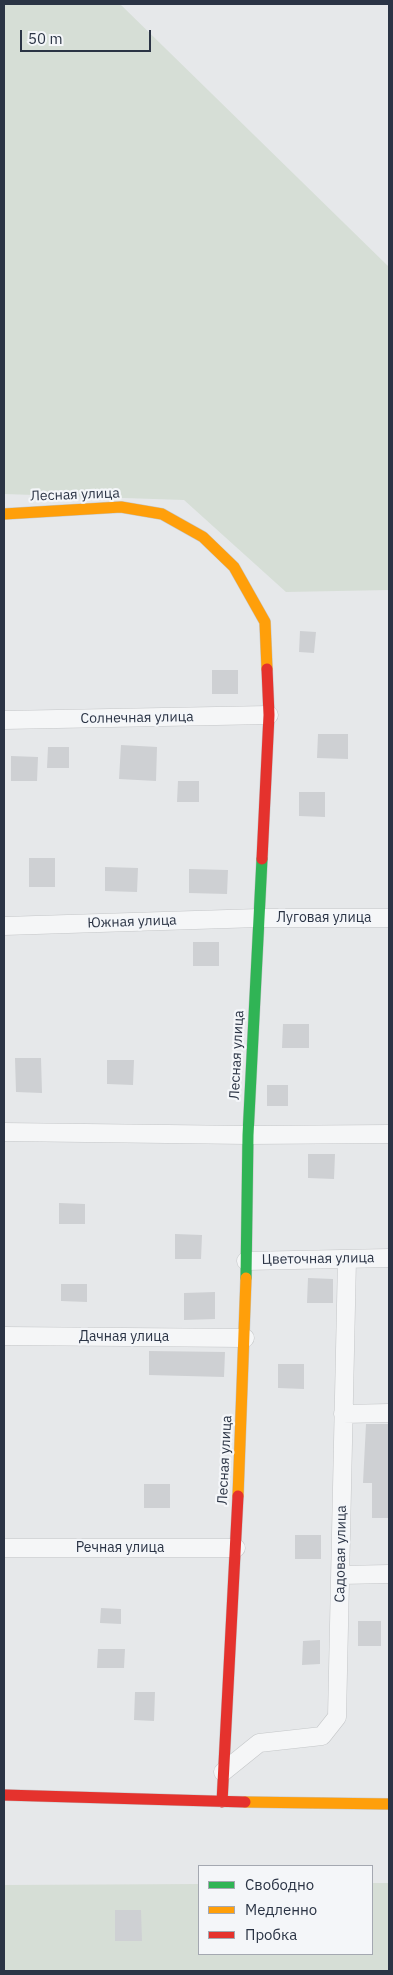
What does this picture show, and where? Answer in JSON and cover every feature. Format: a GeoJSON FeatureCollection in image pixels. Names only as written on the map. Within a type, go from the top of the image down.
{"type":"FeatureCollection","features":[{"type":"Feature","properties":{"kind":"street","name":"Лесная улица"},"geometry":{"type":"LineString","coordinates":[[4,514],[121,507],[162,514],[203,537],[234,567],[265,622],[269,715],[248,1135],[245,1338],[236,1548],[222,1802]]}},
{"type":"Feature","properties":{"kind":"street","name":"Солнечная улица"},"geometry":{"type":"LineString","coordinates":[[4,720],[269,715]]}},
{"type":"Feature","properties":{"kind":"street","name":"Луговая улица"},"geometry":{"type":"LineString","coordinates":[[259,918],[389,918]]}},
{"type":"Feature","properties":{"kind":"street","name":"Южная улица"},"geometry":{"type":"LineString","coordinates":[[4,926],[259,918]]}},
{"type":"Feature","properties":{"kind":"street"},"geometry":{"type":"LineString","coordinates":[[4,1132],[248,1135],[389,1134]]}},
{"type":"Feature","properties":{"kind":"street","name":"Садовая улица"},"geometry":{"type":"LineString","coordinates":[[223,1772],[259,1744],[322,1736],[337,1717],[347,1258]]}},
{"type":"Feature","properties":{"kind":"street","name":"Цветочная улица"},"geometry":{"type":"LineString","coordinates":[[246,1261],[389,1258]]}},
{"type":"Feature","properties":{"kind":"street","name":"Дачная улица"},"geometry":{"type":"LineString","coordinates":[[4,1336],[245,1338]]}},
{"type":"Feature","properties":{"kind":"street"},"geometry":{"type":"LineString","coordinates":[[343,1414],[389,1413]]}},
{"type":"Feature","properties":{"kind":"street","name":"Речная улица"},"geometry":{"type":"LineString","coordinates":[[4,1548],[236,1548]]}},
{"type":"Feature","properties":{"kind":"street"},"geometry":{"type":"LineString","coordinates":[[341,1575],[389,1574]]}},
{"type":"Feature","properties":{"kind":"street"},"geometry":{"type":"LineString","coordinates":[[4,1795],[222,1802],[389,1804]]}},
{"type":"Feature","properties":{"kind":"shaded area"},"geometry":{"type":"Polygon","coordinates":[[[4,4],[120,4],[389,267],[389,590],[286,592],[184,500],[4,494],[4,4]]]}},
{"type":"Feature","properties":{"kind":"shaded area"},"geometry":{"type":"Polygon","coordinates":[[[373,1883],[389,1883],[389,1971],[4,1971],[4,1885],[198,1884],[198,1955],[373,1955],[373,1883]]]}},
{"type":"Feature","properties":{"kind":"building"},"geometry":{"type":"Polygon","coordinates":[[[300,631],[316,632],[314,653],[299,652],[300,631]]]}},
{"type":"Feature","properties":{"kind":"building"},"geometry":{"type":"Polygon","coordinates":[[[212,670],[238,670],[238,694],[212,694],[212,670]]]}},
{"type":"Feature","properties":{"kind":"building"},"geometry":{"type":"Polygon","coordinates":[[[318,734],[348,734],[348,759],[317,758],[318,734]]]}},
{"type":"Feature","properties":{"kind":"building"},"geometry":{"type":"Polygon","coordinates":[[[121,745],[157,747],[156,781],[119,779],[121,745]]]}},
{"type":"Feature","properties":{"kind":"building"},"geometry":{"type":"Polygon","coordinates":[[[48,747],[69,747],[69,768],[47,768],[48,747]]]}},
{"type":"Feature","properties":{"kind":"building"},"geometry":{"type":"Polygon","coordinates":[[[11,756],[38,757],[37,781],[11,781],[11,756]]]}},
{"type":"Feature","properties":{"kind":"building"},"geometry":{"type":"Polygon","coordinates":[[[178,781],[199,781],[199,802],[177,802],[178,781]]]}},
{"type":"Feature","properties":{"kind":"building"},"geometry":{"type":"Polygon","coordinates":[[[299,792],[325,792],[325,817],[299,816],[299,792]]]}},
{"type":"Feature","properties":{"kind":"building"},"geometry":{"type":"Polygon","coordinates":[[[29,858],[55,858],[55,887],[29,887],[29,858]]]}},
{"type":"Feature","properties":{"kind":"building"},"geometry":{"type":"Polygon","coordinates":[[[105,867],[138,868],[137,892],[105,891],[105,867]]]}},
{"type":"Feature","properties":{"kind":"building"},"geometry":{"type":"Polygon","coordinates":[[[189,869],[228,870],[227,894],[189,893],[189,869]]]}},
{"type":"Feature","properties":{"kind":"building"},"geometry":{"type":"Polygon","coordinates":[[[193,942],[219,942],[219,966],[193,966],[193,942]]]}},
{"type":"Feature","properties":{"kind":"building"},"geometry":{"type":"Polygon","coordinates":[[[283,1024],[309,1024],[309,1048],[282,1048],[283,1024]]]}},
{"type":"Feature","properties":{"kind":"building"},"geometry":{"type":"Polygon","coordinates":[[[15,1058],[41,1058],[42,1093],[16,1092],[15,1058]]]}},
{"type":"Feature","properties":{"kind":"building"},"geometry":{"type":"Polygon","coordinates":[[[107,1060],[134,1060],[133,1085],[107,1084],[107,1060]]]}},
{"type":"Feature","properties":{"kind":"building"},"geometry":{"type":"Polygon","coordinates":[[[267,1085],[288,1085],[288,1106],[267,1106],[267,1085]]]}},
{"type":"Feature","properties":{"kind":"building"},"geometry":{"type":"Polygon","coordinates":[[[308,1154],[335,1154],[334,1179],[308,1178],[308,1154]]]}},
{"type":"Feature","properties":{"kind":"building"},"geometry":{"type":"Polygon","coordinates":[[[59,1203],[85,1204],[85,1224],[59,1224],[59,1203]]]}},
{"type":"Feature","properties":{"kind":"building"},"geometry":{"type":"Polygon","coordinates":[[[175,1234],[202,1235],[201,1259],[175,1259],[175,1234]]]}},
{"type":"Feature","properties":{"kind":"building"},"geometry":{"type":"Polygon","coordinates":[[[308,1278],[333,1279],[333,1303],[307,1303],[308,1278]]]}},
{"type":"Feature","properties":{"kind":"building"},"geometry":{"type":"Polygon","coordinates":[[[61,1284],[87,1284],[87,1302],[61,1301],[61,1284]]]}},
{"type":"Feature","properties":{"kind":"building"},"geometry":{"type":"Polygon","coordinates":[[[215,1292],[215,1319],[184,1320],[184,1293],[215,1292]]]}},
{"type":"Feature","properties":{"kind":"building"},"geometry":{"type":"Polygon","coordinates":[[[149,1351],[225,1352],[224,1377],[149,1375],[149,1351]]]}},
{"type":"Feature","properties":{"kind":"building"},"geometry":{"type":"Polygon","coordinates":[[[278,1364],[304,1364],[304,1389],[278,1388],[278,1364]]]}},
{"type":"Feature","properties":{"kind":"building"},"geometry":{"type":"Polygon","coordinates":[[[366,1424],[389,1424],[389,1518],[372,1518],[372,1483],[363,1483],[366,1424]]]}},
{"type":"Feature","properties":{"kind":"building"},"geometry":{"type":"Polygon","coordinates":[[[144,1484],[170,1484],[170,1508],[144,1508],[144,1484]]]}},
{"type":"Feature","properties":{"kind":"building"},"geometry":{"type":"Polygon","coordinates":[[[295,1535],[321,1535],[321,1559],[295,1559],[295,1535]]]}},
{"type":"Feature","properties":{"kind":"building"},"geometry":{"type":"Polygon","coordinates":[[[101,1608],[121,1609],[121,1624],[100,1623],[101,1608]]]}},
{"type":"Feature","properties":{"kind":"building"},"geometry":{"type":"Polygon","coordinates":[[[358,1621],[381,1621],[381,1646],[358,1646],[358,1621]]]}},
{"type":"Feature","properties":{"kind":"building"},"geometry":{"type":"Polygon","coordinates":[[[320,1640],[320,1664],[302,1665],[303,1641],[320,1640]]]}},
{"type":"Feature","properties":{"kind":"building"},"geometry":{"type":"Polygon","coordinates":[[[98,1649],[125,1649],[124,1668],[97,1668],[98,1649]]]}},
{"type":"Feature","properties":{"kind":"building"},"geometry":{"type":"Polygon","coordinates":[[[135,1692],[155,1692],[154,1721],[134,1720],[135,1692]]]}},
{"type":"Feature","properties":{"kind":"building"},"geometry":{"type":"Polygon","coordinates":[[[115,1910],[141,1910],[142,1941],[115,1941],[115,1910]]]}},
{"type":"Feature","properties":{"kind":"traffic: fast"},"geometry":{"type":"LineString","coordinates":[[246,1278],[248,1135],[262,859]]}},
{"type":"Feature","properties":{"kind":"traffic: slow"},"geometry":{"type":"LineString","coordinates":[[4,514],[121,507],[162,514],[203,537],[234,567],[265,622],[267,669]]}},
{"type":"Feature","properties":{"kind":"traffic: slow"},"geometry":{"type":"LineString","coordinates":[[238,1496],[246,1278]]}},
{"type":"Feature","properties":{"kind":"traffic: slow"},"geometry":{"type":"LineString","coordinates":[[245,1802],[389,1804]]}},
{"type":"Feature","properties":{"kind":"traffic: jam"},"geometry":{"type":"LineString","coordinates":[[262,859],[269,715],[267,669]]}},
{"type":"Feature","properties":{"kind":"traffic: jam"},"geometry":{"type":"LineString","coordinates":[[222,1802],[238,1496]]}},
{"type":"Feature","properties":{"kind":"traffic: jam"},"geometry":{"type":"LineString","coordinates":[[4,1795],[245,1802]]}}]}
